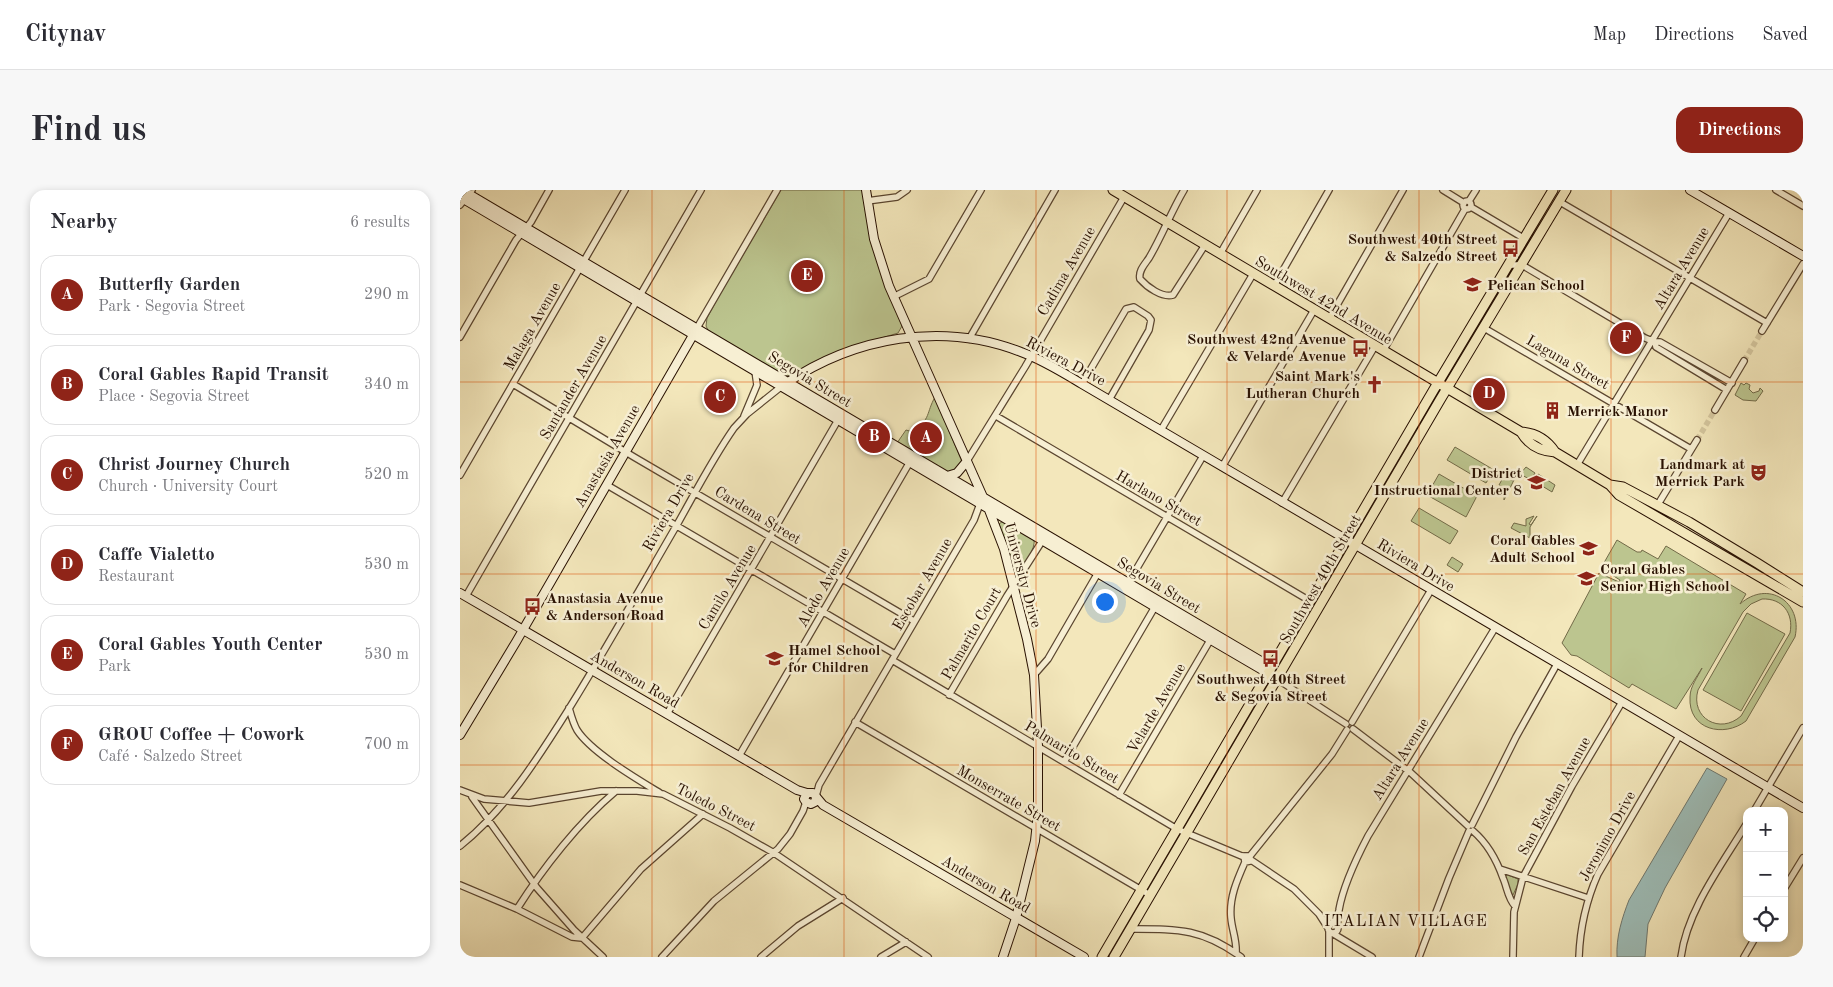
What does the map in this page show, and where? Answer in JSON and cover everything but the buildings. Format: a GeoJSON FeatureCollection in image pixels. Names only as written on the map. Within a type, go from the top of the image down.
{"type":"FeatureCollection","features":[{"type":"Feature","properties":{"kind":"main road","name":"Southwest 42nd Avenue"},"geometry":{"type":"LineString","coordinates":[[1113,190],[1521,432],[1526,440],[1545,452],[1554,452],[1577,465],[1610,485],[1619,495],[1803,602]]}},
{"type":"Feature","properties":{"kind":"main road","name":"Southwest 40th Street"},"geometry":{"type":"LineString","coordinates":[[1102,957],[1553,190]]}},
{"type":"Feature","properties":{"kind":"main road","name":"Southwest 40th Street"},"geometry":{"type":"LineString","coordinates":[[1114,957],[1447,388],[1566,190]]}},
{"type":"Feature","properties":{"kind":"main road","name":"Southwest 42nd Avenue"},"geometry":{"type":"LineString","coordinates":[[1610,485],[1623,487],[1689,522],[1803,592]]}},
{"type":"Feature","properties":{"kind":"main road"},"geometry":{"type":"LineString","coordinates":[[1766,580],[1771,571]]}},
{"type":"Feature","properties":{"kind":"street"},"geometry":{"type":"LineString","coordinates":[[460,337],[502,262],[549,190]]}},
{"type":"Feature","properties":{"kind":"street","name":"Malaga Avenue"},"geometry":{"type":"LineString","coordinates":[[460,475],[625,190]]}},
{"type":"Feature","properties":{"kind":"street","name":"Santander Avenue"},"geometry":{"type":"LineString","coordinates":[[463,595],[570,418],[701,190]]}},
{"type":"Feature","properties":{"kind":"street","name":"Anastasia Avenue"},"geometry":{"type":"LineString","coordinates":[[460,735],[523,630],[776,190]]}},
{"type":"Feature","properties":{"kind":"street","name":"University Drive"},"geometry":{"type":"LineString","coordinates":[[866,190],[875,245],[893,297],[967,460],[982,500],[989,509],[1002,541],[1034,675],[1038,746],[1037,829],[1016,918],[1003,957]]}},
{"type":"Feature","properties":{"kind":"street"},"geometry":{"type":"LineString","coordinates":[[867,201],[898,197],[907,190]]}},
{"type":"Feature","properties":{"kind":"street"},"geometry":{"type":"LineString","coordinates":[[893,297],[929,279],[982,190]]}},
{"type":"Feature","properties":{"kind":"street"},"geometry":{"type":"LineString","coordinates":[[969,339],[1055,190]]}},
{"type":"Feature","properties":{"kind":"street"},"geometry":{"type":"LineString","coordinates":[[1184,190],[1167,222],[1163,234],[1139,274],[1140,279],[1156,291],[1166,296],[1172,296],[1204,245]]}},
{"type":"Feature","properties":{"kind":"street"},"geometry":{"type":"LineString","coordinates":[[1220,254],[1257,190]]}},
{"type":"Feature","properties":{"kind":"street"},"geometry":{"type":"LineString","coordinates":[[1274,286],[1330,190]]}},
{"type":"Feature","properties":{"kind":"street"},"geometry":{"type":"LineString","coordinates":[[1329,319],[1403,190]]}},
{"type":"Feature","properties":{"kind":"street"},"geometry":{"type":"LineString","coordinates":[[1442,190],[1525,239]]}},
{"type":"Feature","properties":{"kind":"street"},"geometry":{"type":"LineString","coordinates":[[1282,503],[1476,190]]}},
{"type":"Feature","properties":{"kind":"street"},"geometry":{"type":"LineString","coordinates":[[1690,190],[1803,256]]}},
{"type":"Feature","properties":{"kind":"street"},"geometry":{"type":"LineString","coordinates":[[1776,190],[1803,206]]}},
{"type":"Feature","properties":{"kind":"street","name":"Segovia Street"},"geometry":{"type":"LineString","coordinates":[[465,196],[1212,637],[1268,665],[1269,672],[1277,679],[1350,726],[1407,770],[1443,801],[1471,828],[1486,846],[1500,869]]}},
{"type":"Feature","properties":{"kind":"street","name":"Cadima Avenue"},"geometry":{"type":"LineString","coordinates":[[967,460],[996,416],[1124,197]]}},
{"type":"Feature","properties":{"kind":"street"},"geometry":{"type":"LineString","coordinates":[[1560,202],[1767,323]]}},
{"type":"Feature","properties":{"kind":"street","name":"Altara Avenue"},"geometry":{"type":"LineString","coordinates":[[1577,465],[1653,342],[1729,213]]}},
{"type":"Feature","properties":{"kind":"street"},"geometry":{"type":"LineString","coordinates":[[1762,331],[1803,264]]}},
{"type":"Feature","properties":{"kind":"street"},"geometry":{"type":"LineString","coordinates":[[1509,265],[1522,265],[1653,342],[1656,347],[1727,390]]}},
{"type":"Feature","properties":{"kind":"street"},"geometry":{"type":"LineString","coordinates":[[1161,430],[1253,274]]}},
{"type":"Feature","properties":{"kind":"street"},"geometry":{"type":"LineString","coordinates":[[1082,384],[1125,311],[1132,307],[1141,311],[1151,318],[1151,326],[1109,400]]}},
{"type":"Feature","properties":{"kind":"street"},"geometry":{"type":"LineString","coordinates":[[1222,467],[1314,310]]}},
{"type":"Feature","properties":{"kind":"street","name":"Laguna Street"},"geometry":{"type":"LineString","coordinates":[[1484,328],[1691,449]]}},
{"type":"Feature","properties":{"kind":"street","name":"Segovia Street"},"geometry":{"type":"LineString","coordinates":[[695,332],[755,371],[785,384],[838,420],[947,476],[982,500]]}},
{"type":"Feature","properties":{"kind":"street","name":"Riviera Drive"},"geometry":{"type":"LineString","coordinates":[[460,846],[506,802],[538,758],[592,670],[729,435],[743,418],[785,384],[820,363],[851,350],[882,341],[912,337],[944,336],[995,344],[1031,356],[1082,384],[1803,808]]}},
{"type":"Feature","properties":{"kind":"street"},"geometry":{"type":"LineString","coordinates":[[1653,342],[1660,342],[1732,383]]}},
{"type":"Feature","properties":{"kind":"street"},"geometry":{"type":"LineString","coordinates":[[1715,410],[1744,361]]}},
{"type":"Feature","properties":{"kind":"street"},"geometry":{"type":"LineString","coordinates":[[1704,376],[1708,369]]}},
{"type":"Feature","properties":{"kind":"street"},"geometry":{"type":"LineString","coordinates":[[743,418],[757,385],[755,371]]}},
{"type":"Feature","properties":{"kind":"street","name":"Cardena Street"},"geometry":{"type":"LineString","coordinates":[[513,384],[914,622]]}},
{"type":"Feature","properties":{"kind":"street","name":"Harlano Street"},"geometry":{"type":"LineString","coordinates":[[996,416],[1310,601]]}},
{"type":"Feature","properties":{"kind":"street","name":"Camilo Avenue"},"geometry":{"type":"LineString","coordinates":[[667,714],[838,420]]}},
{"type":"Feature","properties":{"kind":"street"},"geometry":{"type":"LineString","coordinates":[[1657,506],[1696,440]]}},
{"type":"Feature","properties":{"kind":"street"},"geometry":{"type":"LineString","coordinates":[[1126,586],[1203,456]]}},
{"type":"Feature","properties":{"kind":"street","name":"Aledo Avenue"},"geometry":{"type":"LineString","coordinates":[[739,756],[912,459]]}},
{"type":"Feature","properties":{"kind":"street"},"geometry":{"type":"LineString","coordinates":[[947,476],[957,472],[967,460]]}},
{"type":"Feature","properties":{"kind":"street","name":"Palmarito Street"},"geometry":{"type":"LineString","coordinates":[[606,485],[823,612],[949,695],[1177,829],[1247,859],[1294,889],[1349,943],[1372,957]]}},
{"type":"Feature","properties":{"kind":"street","name":"Escobar Avenue"},"geometry":{"type":"LineString","coordinates":[[662,957],[714,901],[774,853],[786,839],[819,786],[974,520],[982,500]]}},
{"type":"Feature","properties":{"kind":"street","name":"Segovia Street"},"geometry":{"type":"LineString","coordinates":[[989,509],[1044,537]]}},
{"type":"Feature","properties":{"kind":"street","name":"Palmarito Court"},"geometry":{"type":"LineString","coordinates":[[949,695],[1044,537]]}},
{"type":"Feature","properties":{"kind":"street"},"geometry":{"type":"LineString","coordinates":[[1034,675],[1048,660],[1100,570]]}},
{"type":"Feature","properties":{"kind":"street"},"geometry":{"type":"LineString","coordinates":[[1238,955],[1231,919],[1231,904],[1236,884],[1247,859],[1327,760],[1350,726],[1431,590]]}},
{"type":"Feature","properties":{"kind":"street","name":"Anderson Road"},"geometry":{"type":"LineString","coordinates":[[463,595],[1084,957]]}},
{"type":"Feature","properties":{"kind":"street"},"geometry":{"type":"LineString","coordinates":[[1064,762],[1157,604]]}},
{"type":"Feature","properties":{"kind":"street","name":"Altara Avenue"},"geometry":{"type":"LineString","coordinates":[[1328,957],[1333,928],[1350,876],[1365,841],[1495,628]]}},
{"type":"Feature","properties":{"kind":"street","name":"Velarde Avenue"},"geometry":{"type":"LineString","coordinates":[[1119,795],[1212,637]]}},
{"type":"Feature","properties":{"kind":"street"},"geometry":{"type":"LineString","coordinates":[[1419,957],[1446,885],[1471,828],[1516,737],[1557,664]]}},
{"type":"Feature","properties":{"kind":"street","name":"San Esteban Avenue"},"geometry":{"type":"LineString","coordinates":[[1513,957],[1516,906],[1523,877],[1572,786],[1622,702]]}},
{"type":"Feature","properties":{"kind":"street"},"geometry":{"type":"LineString","coordinates":[[569,708],[577,730],[586,740],[616,765],[663,794]]}},
{"type":"Feature","properties":{"kind":"street","name":"Monserrate Street"},"geometry":{"type":"LineString","coordinates":[[855,722],[1150,895]]}},
{"type":"Feature","properties":{"kind":"street"},"geometry":{"type":"LineString","coordinates":[[1756,807],[1803,728]]}},
{"type":"Feature","properties":{"kind":"street","name":"Jeronimo Drive"},"geometry":{"type":"LineString","coordinates":[[1579,957],[1583,916],[1588,898],[1604,864],[1680,736]]}},
{"type":"Feature","properties":{"kind":"street","name":"Toledo Street"},"geometry":{"type":"LineString","coordinates":[[460,790],[471,796],[506,802],[543,802],[575,794],[616,791],[663,794],[774,853],[928,957]]}},
{"type":"Feature","properties":{"kind":"street"},"geometry":{"type":"LineString","coordinates":[[517,908],[576,832],[616,791]]}},
{"type":"Feature","properties":{"kind":"street"},"geometry":{"type":"LineString","coordinates":[[471,796],[534,884],[582,938],[603,957]]}},
{"type":"Feature","properties":{"kind":"street"},"geometry":{"type":"LineString","coordinates":[[460,885],[517,908],[572,938],[582,938],[641,869],[703,814]]}},
{"type":"Feature","properties":{"kind":"street"},"geometry":{"type":"LineString","coordinates":[[1681,957],[1685,934],[1691,917],[1743,830]]}},
{"type":"Feature","properties":{"kind":"street"},"geometry":{"type":"LineString","coordinates":[[1788,882],[1803,858]]}},
{"type":"Feature","properties":{"kind":"street"},"geometry":{"type":"LineString","coordinates":[[1500,869],[1588,898]]}},
{"type":"Feature","properties":{"kind":"street","name":"San Esteban Avenue"},"geometry":{"type":"LineString","coordinates":[[1500,869],[1511,900],[1516,906]]}},
{"type":"Feature","properties":{"kind":"street"},"geometry":{"type":"LineString","coordinates":[[761,957],[798,926],[843,898]]}},
{"type":"Feature","properties":{"kind":"street"},"geometry":{"type":"LineString","coordinates":[[1131,929],[1168,928],[1190,932],[1211,940],[1238,955]]}},
{"type":"Feature","properties":{"kind":"street"},"geometry":{"type":"LineString","coordinates":[[881,957],[906,942]]}},
{"type":"Feature","properties":{"kind":"street"},"geometry":{"type":"LineString","coordinates":[[1744,957],[1753,942]]}},
{"type":"Feature","properties":{"kind":"green space"},"geometry":{"type":"Polygon","coordinates":[[[781,190],[863,190],[868,225],[883,276],[902,326],[898,333],[839,351],[792,375],[785,376],[709,332],[706,326],[707,318],[719,296],[781,190]]]}},
{"type":"Feature","properties":{"kind":"green space"},"geometry":{"type":"Polygon","coordinates":[[[1741,383],[1750,385],[1749,389],[1753,393],[1759,391],[1760,388],[1763,391],[1756,401],[1743,400],[1735,395],[1741,383]]]}},
{"type":"Feature","properties":{"kind":"green space"},"geometry":{"type":"Polygon","coordinates":[[[935,397],[962,462],[955,471],[947,472],[897,443],[906,430],[913,432],[923,423],[935,397]]]}},
{"type":"Feature","properties":{"kind":"green space"},"geometry":{"type":"Polygon","coordinates":[[[1455,447],[1494,470],[1486,483],[1447,460],[1455,447]]]}},
{"type":"Feature","properties":{"kind":"green space"},"geometry":{"type":"Polygon","coordinates":[[[1526,467],[1535,473],[1531,480],[1520,474],[1526,467]]]}},
{"type":"Feature","properties":{"kind":"green space"},"geometry":{"type":"Polygon","coordinates":[[[1439,474],[1477,496],[1466,517],[1427,495],[1439,474]]]}},
{"type":"Feature","properties":{"kind":"green space"},"geometry":{"type":"Polygon","coordinates":[[[1538,474],[1555,485],[1552,492],[1534,481],[1538,474]]]}},
{"type":"Feature","properties":{"kind":"green space"},"geometry":{"type":"Polygon","coordinates":[[[1504,476],[1513,481],[1516,476],[1504,500],[1504,496],[1498,493],[1502,487],[1499,485],[1504,476]]]}},
{"type":"Feature","properties":{"kind":"green space"},"geometry":{"type":"Polygon","coordinates":[[[1419,508],[1458,531],[1450,544],[1411,521],[1419,508]]]}},
{"type":"Feature","properties":{"kind":"green space"},"geometry":{"type":"Polygon","coordinates":[[[1534,516],[1529,524],[1531,525],[1537,516],[1530,527],[1530,538],[1511,528],[1514,523],[1526,526],[1526,519],[1534,516]]]}},
{"type":"Feature","properties":{"kind":"green space"},"geometry":{"type":"Polygon","coordinates":[[[1003,521],[1034,539],[1031,552],[1017,571],[1014,568],[999,524],[1003,521]]]}},
{"type":"Feature","properties":{"kind":"green space"},"geometry":{"type":"Polygon","coordinates":[[[1617,540],[1637,552],[1642,550],[1658,559],[1666,546],[1746,594],[1740,604],[1751,597],[1772,594],[1781,598],[1788,605],[1794,614],[1796,625],[1795,637],[1746,721],[1728,729],[1718,730],[1701,724],[1695,717],[1691,708],[1690,693],[1702,668],[1676,709],[1632,684],[1629,688],[1577,656],[1571,655],[1562,643],[1599,573],[1619,582],[1620,580],[1601,568],[1617,540]],[[1762,599],[1751,604],[1743,612],[1698,690],[1698,709],[1709,721],[1716,724],[1724,724],[1741,716],[1790,633],[1790,619],[1785,608],[1781,604],[1769,599],[1762,599]]]}},
{"type":"Feature","properties":{"kind":"green space"},"geometry":{"type":"Polygon","coordinates":[[[1452,557],[1463,564],[1458,572],[1447,565],[1452,557]]]}},
{"type":"Feature","properties":{"kind":"green space"},"geometry":{"type":"Polygon","coordinates":[[[1747,613],[1785,634],[1741,711],[1703,690],[1747,613]]]}},
{"type":"Feature","properties":{"kind":"green space"},"geometry":{"type":"Polygon","coordinates":[[[1506,875],[1518,879],[1513,895],[1507,883],[1506,875]]]}},
{"type":"Feature","properties":{"kind":"water"},"geometry":{"type":"Polygon","coordinates":[[[1707,768],[1727,779],[1665,888],[1648,924],[1645,957],[1617,957],[1617,942],[1629,900],[1707,768]]]}},
{"type":"Feature","properties":{"kind":"tunnel"},"geometry":{"type":"LineString","coordinates":[[1744,361],[1762,331]]}},
{"type":"Feature","properties":{"kind":"tunnel"},"geometry":{"type":"LineString","coordinates":[[1697,440],[1715,410]]}},
{"type":"Feature","properties":{"kind":"place","name":"Southwest 40th Street & Salzedo Street"},"geometry":{"type":"Point","coordinates":[1511,248]}},
{"type":"Feature","properties":{"kind":"place","name":"Coral Gables Youth Center"},"geometry":{"type":"Point","coordinates":[807,276]}},
{"type":"Feature","properties":{"kind":"place","name":"Pelican School"},"geometry":{"type":"Point","coordinates":[1473,285]}},
{"type":"Feature","properties":{"kind":"place","name":"GROU Coffee + Cowork"},"geometry":{"type":"Point","coordinates":[1626,338]}},
{"type":"Feature","properties":{"kind":"place","name":"Southwest 42nd Avenue & Velarde Avenue"},"geometry":{"type":"Point","coordinates":[1360,348]}},
{"type":"Feature","properties":{"kind":"place","name":"Saint Mark's Lutheran Church"},"geometry":{"type":"Point","coordinates":[1374,385]}},
{"type":"Feature","properties":{"kind":"place","name":"Caffe Vialetto"},"geometry":{"type":"Point","coordinates":[1489,394]}},
{"type":"Feature","properties":{"kind":"place","name":"Christ Journey Church"},"geometry":{"type":"Point","coordinates":[720,397]}},
{"type":"Feature","properties":{"kind":"place","name":"Merrick Manor"},"geometry":{"type":"Point","coordinates":[1553,411]}},
{"type":"Feature","properties":{"kind":"place","name":"Coral Gables Rapid Transit"},"geometry":{"type":"Point","coordinates":[874,437]}},
{"type":"Feature","properties":{"kind":"place","name":"Butterfly Garden"},"geometry":{"type":"Point","coordinates":[926,438]}},
{"type":"Feature","properties":{"kind":"place","name":"Landmark at Merrick Park"},"geometry":{"type":"Point","coordinates":[1759,473]}},
{"type":"Feature","properties":{"kind":"place","name":"District Instructional Center 8"},"geometry":{"type":"Point","coordinates":[1536,482]}},
{"type":"Feature","properties":{"kind":"place","name":"Coral Gables Adult School"},"geometry":{"type":"Point","coordinates":[1589,549]}},
{"type":"Feature","properties":{"kind":"place","name":"Coral Gables Senior High School"},"geometry":{"type":"Point","coordinates":[1586,578]}},
{"type":"Feature","properties":{"kind":"place","name":"Anastasia Avenue & Anderson Road"},"geometry":{"type":"Point","coordinates":[532,607]}},
{"type":"Feature","properties":{"kind":"place","name":"Southwest 40th Street & Segovia Street"},"geometry":{"type":"Point","coordinates":[1271,658]}},
{"type":"Feature","properties":{"kind":"place","name":"Hamel School for Children"},"geometry":{"type":"Point","coordinates":[774,659]}},
{"type":"Feature","properties":{"kind":"district","name":"ITALIAN VILLAGE"},"geometry":{"type":"Point","coordinates":[1406,920]}}]}
